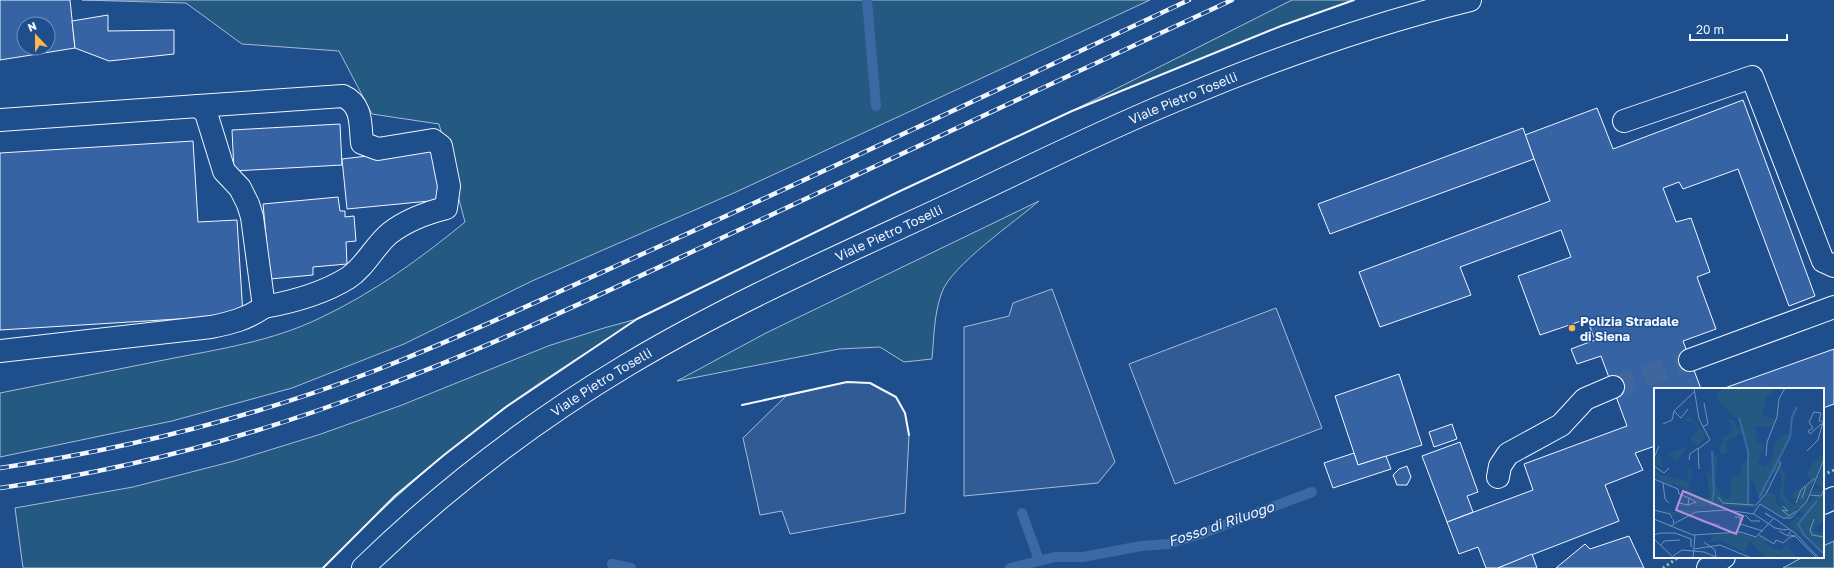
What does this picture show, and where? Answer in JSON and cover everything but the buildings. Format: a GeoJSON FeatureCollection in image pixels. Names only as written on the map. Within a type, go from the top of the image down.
{"type":"FeatureCollection","features":[{"type":"Feature","properties":{"kind":"main road","name":"Viale Pietro Toselli"},"geometry":{"type":"LineString","coordinates":[[363,568],[397,536],[468,476],[554,412],[629,364],[707,321],[899,228],[1182,97],[1344,36],[1470,0]]}},
{"type":"Feature","properties":{"kind":"main road"},"geometry":{"type":"LineString","coordinates":[[1624,121],[1752,76],[1823,261],[1834,266]]}},
{"type":"Feature","properties":{"kind":"main road"},"geometry":{"type":"LineString","coordinates":[[0,120],[343,96],[351,100],[358,111],[362,143],[378,149],[433,140],[441,146],[449,186],[446,208],[420,215],[390,233],[349,277],[324,290],[284,304],[264,307],[252,315],[236,322],[211,327],[0,351]]}},
{"type":"Feature","properties":{"kind":"main road"},"geometry":{"type":"LineString","coordinates":[[198,106],[206,114],[224,170],[240,188],[248,204],[252,217],[264,307]]}},
{"type":"Feature","properties":{"kind":"main road"},"geometry":{"type":"LineString","coordinates":[[1690,360],[1834,306]]}},
{"type":"Feature","properties":{"kind":"main road"},"geometry":{"type":"LineString","coordinates":[[1498,477],[1500,466],[1508,454],[1561,425],[1585,399],[1613,387]]}},
{"type":"Feature","properties":{"kind":"main road"},"geometry":{"type":"LineString","coordinates":[[1824,503],[1834,498]]}},
{"type":"Feature","properties":{"kind":"main road"},"geometry":{"type":"LineString","coordinates":[[1708,568],[1723,558]]}},
{"type":"Feature","properties":{"kind":"shaded area"},"geometry":{"type":"Polygon","coordinates":[[[82,0],[1150,0],[736,192],[532,281],[404,344],[292,388],[172,421],[0,457],[0,393],[227,348],[284,333],[320,318],[359,298],[413,262],[465,222],[439,124],[372,114],[339,51],[242,44],[186,3],[82,0]]]}},
{"type":"Feature","properties":{"kind":"shaded area"},"geometry":{"type":"Polygon","coordinates":[[[1292,0],[1354,0],[1281,26],[1072,111],[1292,0]]]}},
{"type":"Feature","properties":{"kind":"shaded area"},"geometry":{"type":"Polygon","coordinates":[[[1039,201],[985,244],[948,281],[942,292],[937,308],[932,359],[904,362],[880,347],[839,349],[677,381],[766,333],[1039,201]]]}},
{"type":"Feature","properties":{"kind":"shaded area"},"geometry":{"type":"Polygon","coordinates":[[[1052,289],[1115,462],[1098,483],[964,496],[964,327],[1009,316],[1013,303],[1052,289]]]}},
{"type":"Feature","properties":{"kind":"shaded area"},"geometry":{"type":"Polygon","coordinates":[[[1276,308],[1322,428],[1175,484],[1129,364],[1276,308]]]}},
{"type":"Feature","properties":{"kind":"shaded area"},"geometry":{"type":"Polygon","coordinates":[[[637,319],[554,373],[505,407],[481,426],[388,504],[323,568],[23,568],[15,508],[133,487],[234,461],[318,435],[402,405],[548,346],[637,319]]]}},
{"type":"Feature","properties":{"kind":"shaded area"},"geometry":{"type":"Polygon","coordinates":[[[847,382],[870,383],[896,397],[905,413],[909,435],[905,513],[790,534],[782,511],[760,515],[743,438],[786,396],[847,382]]]}},
{"type":"Feature","properties":{"kind":"shaded area"},"geometry":{"type":"Polygon","coordinates":[[[1834,541],[1834,568],[1783,568],[1801,558],[1824,558],[1824,546],[1834,541]]]}},
{"type":"Feature","properties":{"kind":"waterway"},"geometry":{"type":"LineString","coordinates":[[867,0],[876,106]]}},
{"type":"Feature","properties":{"kind":"waterway","name":"Fosso di Riluogo"},"geometry":{"type":"LineString","coordinates":[[1010,568],[1055,557],[1083,557],[1141,546],[1168,544],[1201,534],[1312,492]]}},
{"type":"Feature","properties":{"kind":"waterway"},"geometry":{"type":"LineString","coordinates":[[1022,513],[1039,560]]}},
{"type":"Feature","properties":{"kind":"waterway","name":"Fosso di Riluogo"},"geometry":{"type":"LineString","coordinates":[[612,564],[631,568]]}},
{"type":"Feature","properties":{"kind":"tunnel"},"geometry":{"type":"LineString","coordinates":[[1613,387],[1690,360]]}},
{"type":"Feature","properties":{"kind":"railway"},"geometry":{"type":"LineString","coordinates":[[0,468],[95,451],[190,430],[283,403],[374,371],[485,325],[669,242],[1189,0]]}},
{"type":"Feature","properties":{"kind":"railway"},"geometry":{"type":"LineString","coordinates":[[0,488],[95,472],[190,450],[329,407],[421,372],[513,334],[605,292],[1232,0]]}},
{"type":"Feature","properties":{"kind":"hedge"},"geometry":{"type":"LineString","coordinates":[[1824,475],[1834,470]]}},
{"type":"Feature","properties":{"kind":"hedge"},"geometry":{"type":"LineString","coordinates":[[1663,568],[1678,558]]}},
{"type":"Feature","properties":{"kind":"wall"},"geometry":{"type":"LineString","coordinates":[[323,568],[395,496],[444,455],[506,407],[637,319],[898,192],[1072,111],[1281,26],[1354,0]]}},
{"type":"Feature","properties":{"kind":"wall"},"geometry":{"type":"LineString","coordinates":[[742,405],[847,382],[870,383],[896,397],[905,413],[909,435]]}},
{"type":"Feature","properties":{"kind":"place","name":"Polizia Stradale di Siena"},"geometry":{"type":"Point","coordinates":[1572,328]}}]}
